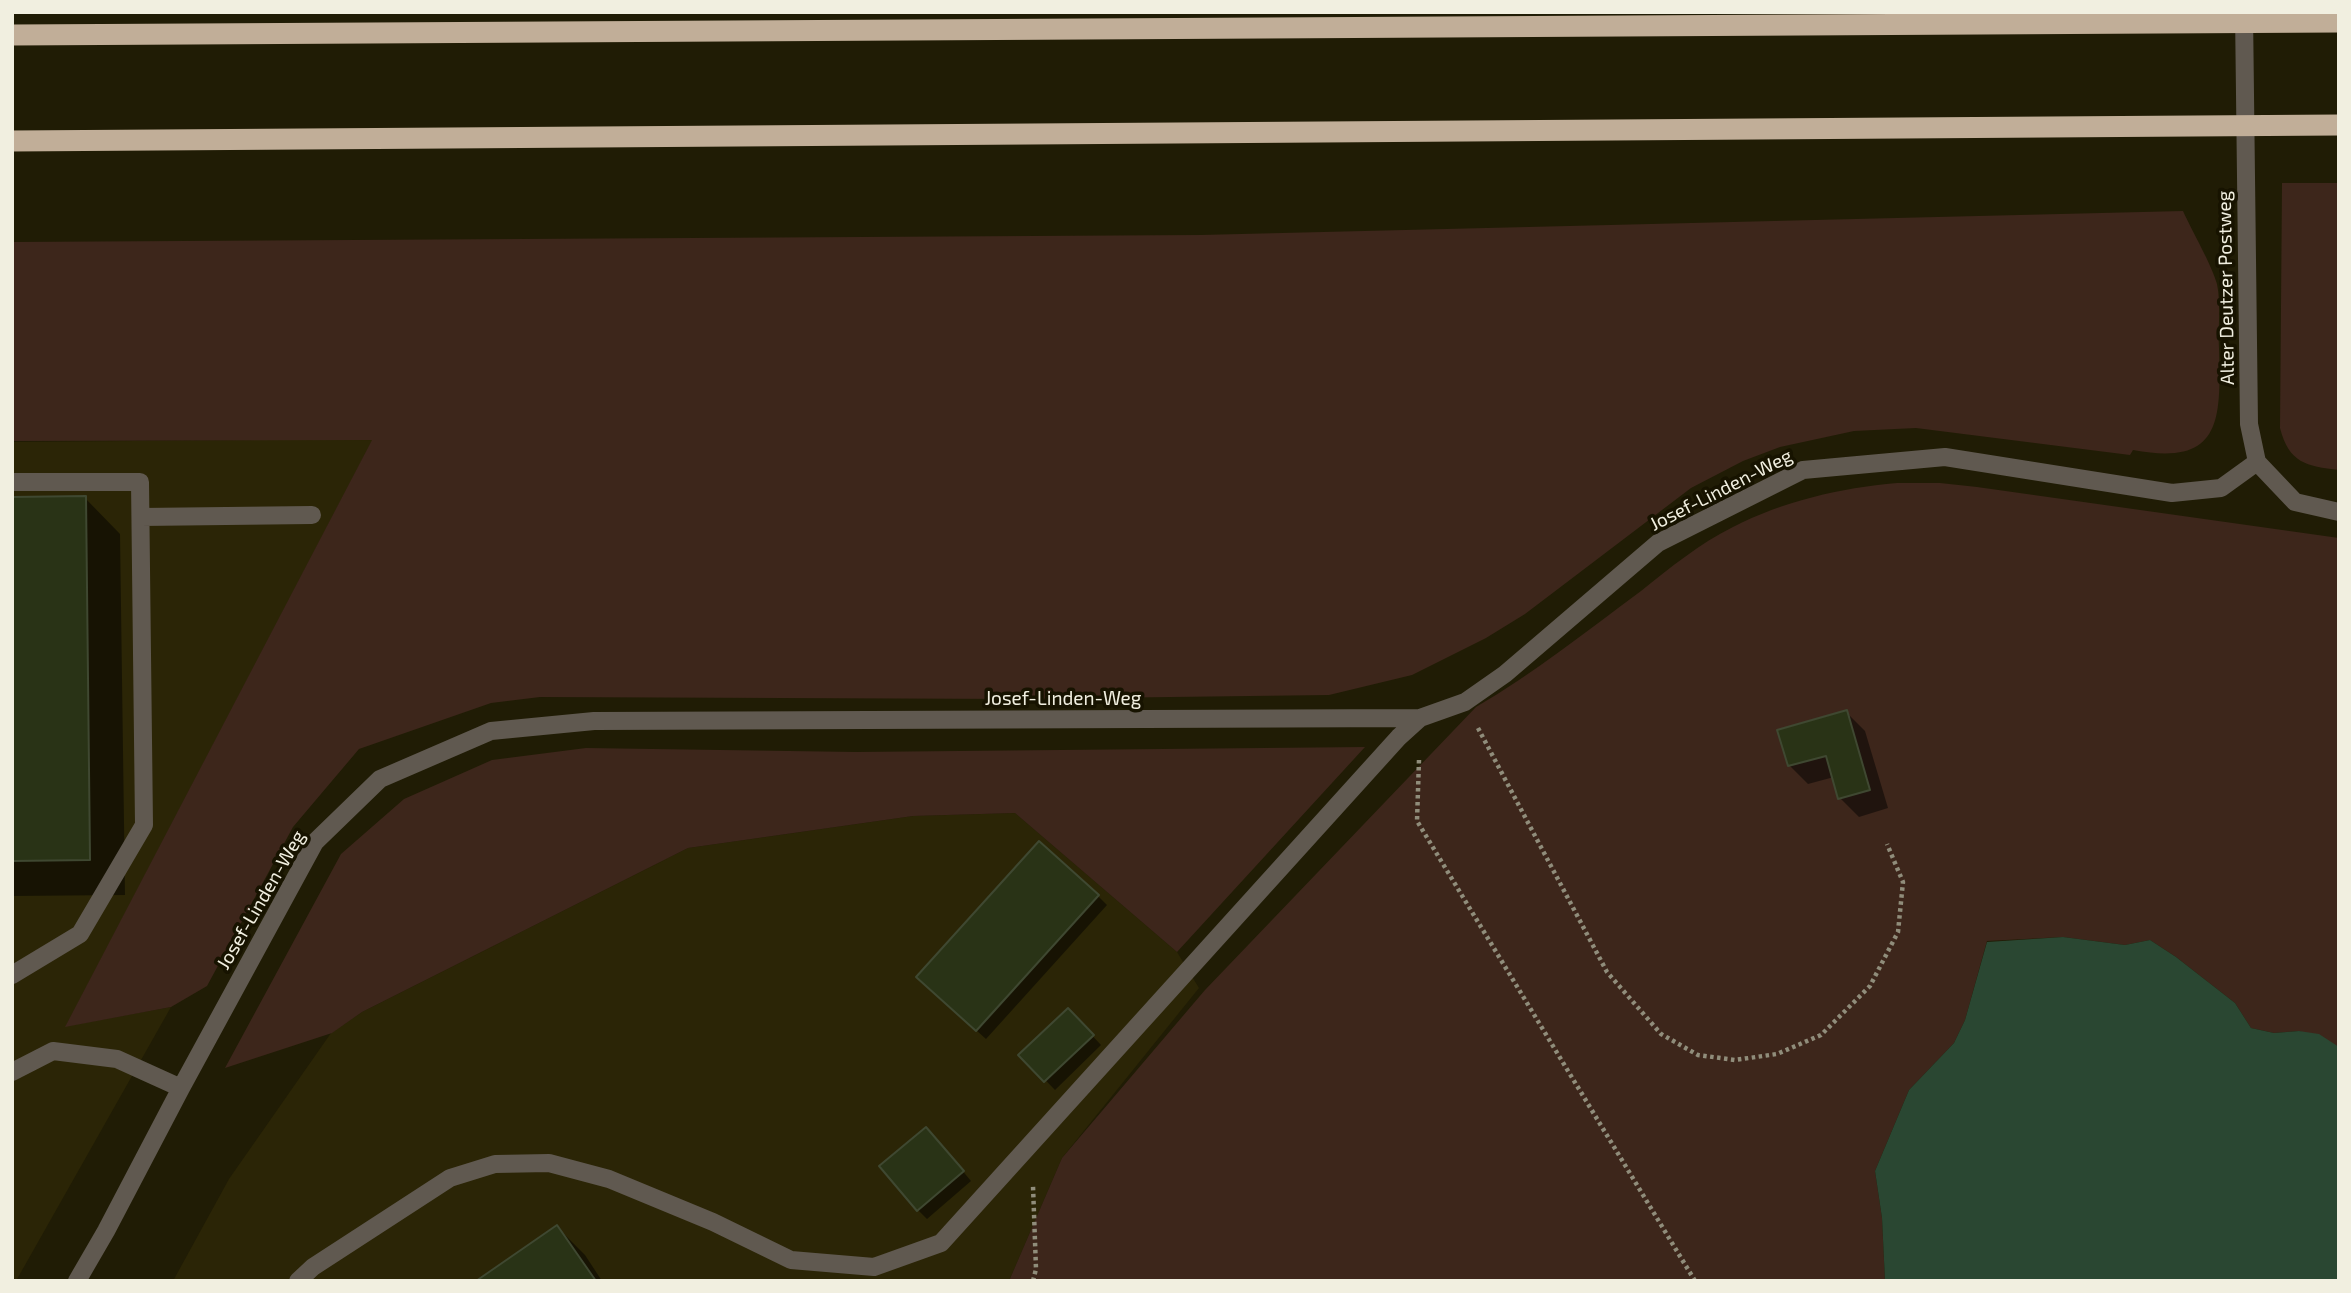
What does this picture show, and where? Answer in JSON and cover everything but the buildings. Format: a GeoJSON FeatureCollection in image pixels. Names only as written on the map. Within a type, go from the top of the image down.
{"type":"FeatureCollection","features":[{"type":"Feature","properties":{"kind":"highway"},"geometry":{"type":"LineString","coordinates":[[12,35],[2339,22]]}},
{"type":"Feature","properties":{"kind":"highway"},"geometry":{"type":"LineString","coordinates":[[12,141],[2339,125]]}},
{"type":"Feature","properties":{"kind":"street","name":"Alter Deutzer Postweg"},"geometry":{"type":"LineString","coordinates":[[2244,12],[2249,424],[2256,462]]}},
{"type":"Feature","properties":{"kind":"street","name":"Josef-Linden-Weg"},"geometry":{"type":"LineString","coordinates":[[77,1281],[315,842],[380,779],[491,731],[594,721],[1420,718],[1465,702],[1505,674],[1658,543],[1803,470],[1945,457],[2172,493],[2221,488],[2256,462]]}},
{"type":"Feature","properties":{"kind":"street"},"geometry":{"type":"LineString","coordinates":[[2256,462],[2295,502],[2339,512]]}},
{"type":"Feature","properties":{"kind":"street"},"geometry":{"type":"LineString","coordinates":[[12,482],[140,482],[144,825],[80,934],[12,975]]}},
{"type":"Feature","properties":{"kind":"street"},"geometry":{"type":"LineString","coordinates":[[141,517],[312,515]]}},
{"type":"Feature","properties":{"kind":"street"},"geometry":{"type":"LineString","coordinates":[[298,1281],[313,1267],[450,1178],[495,1164],[549,1163],[609,1179],[713,1222],[791,1260],[874,1267],[941,1243],[1389,748],[1420,718]]}},
{"type":"Feature","properties":{"kind":"street"},"geometry":{"type":"LineString","coordinates":[[12,1072],[53,1051],[117,1059],[181,1088]]}},
{"type":"Feature","properties":{"kind":"path"},"geometry":{"type":"LineString","coordinates":[[1465,702],[1494,762],[1607,972],[1661,1034],[1698,1055],[1735,1060],[1777,1054],[1821,1035],[1870,986],[1898,932],[1903,882],[1887,844]]}},
{"type":"Feature","properties":{"kind":"path"},"geometry":{"type":"LineString","coordinates":[[1420,718],[1417,821],[1695,1281]]}},
{"type":"Feature","properties":{"kind":"path"},"geometry":{"type":"LineString","coordinates":[[1032,1143],[1036,1269],[1033,1281]]}},
{"type":"Feature","properties":{"kind":"shaded area"},"geometry":{"type":"Polygon","coordinates":[[[2282,183],[2339,183],[2339,470],[2300,461],[2288,449],[2280,428],[2282,183]]]}},
{"type":"Feature","properties":{"kind":"shaded area"},"geometry":{"type":"Polygon","coordinates":[[[2183,211],[2217,284],[2220,374],[2216,416],[2210,432],[2200,444],[2184,451],[2162,453],[2133,450],[2130,455],[1916,428],[1854,431],[1780,447],[1743,461],[1691,488],[1525,614],[1486,638],[1412,675],[1329,695],[1015,699],[540,697],[491,703],[359,749],[293,827],[207,986],[171,1007],[65,1027],[372,440],[12,441],[12,242],[1200,235],[2183,211]]]}},
{"type":"Feature","properties":{"kind":"shaded area"},"geometry":{"type":"Polygon","coordinates":[[[373,439],[66,1026],[171,1007],[16,1281],[12,1281],[12,442],[373,439]]]}},
{"type":"Feature","properties":{"kind":"shaded area"},"geometry":{"type":"Polygon","coordinates":[[[1897,483],[1940,483],[1977,487],[2339,538],[2339,1047],[2299,1031],[2274,1033],[2251,1028],[2235,1003],[2150,940],[2125,945],[2063,937],[1987,941],[1965,1020],[1954,1043],[1909,1090],[1875,1171],[1882,1218],[1885,1281],[1009,1281],[1062,1158],[1205,990],[1476,707],[1539,666],[1721,533],[1792,503],[1854,488],[1897,483]]]}},
{"type":"Feature","properties":{"kind":"shaded area"},"geometry":{"type":"Polygon","coordinates":[[[1365,747],[1177,952],[1015,813],[913,816],[688,848],[362,1012],[332,1033],[225,1068],[341,854],[404,799],[492,760],[586,748],[856,752],[1365,747]]]}},
{"type":"Feature","properties":{"kind":"shaded area"},"geometry":{"type":"Polygon","coordinates":[[[1015,813],[1177,952],[1199,988],[1062,1158],[1009,1281],[173,1281],[229,1179],[331,1033],[362,1012],[688,848],[913,816],[1015,813]]]}},
{"type":"Feature","properties":{"kind":"shaded area"},"geometry":{"type":"Polygon","coordinates":[[[2063,937],[2125,945],[2150,940],[2235,1003],[2251,1028],[2274,1033],[2299,1031],[2319,1034],[2339,1047],[2339,1281],[1885,1281],[1882,1218],[1875,1171],[1909,1090],[1954,1043],[1965,1020],[1987,942],[2063,937]]]}}]}
